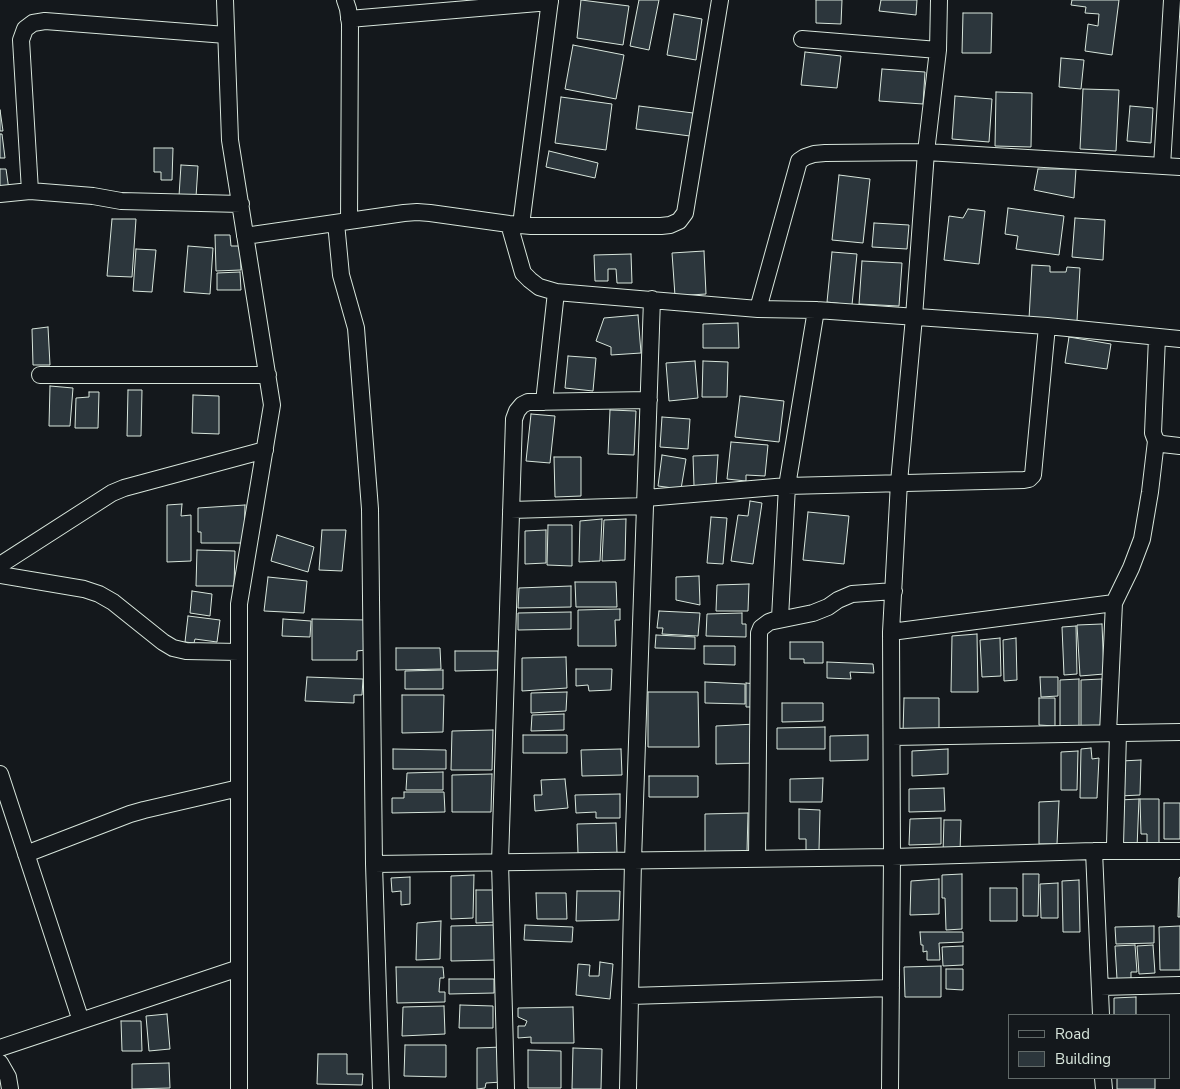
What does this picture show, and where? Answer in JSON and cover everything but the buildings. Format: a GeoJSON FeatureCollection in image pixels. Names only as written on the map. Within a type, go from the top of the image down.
{"type":"FeatureCollection","features":[{"type":"Feature","properties":{"kind":"street"},"geometry":{"type":"LineString","coordinates":[[225,0],[230,140],[272,405],[238,604],[239,1089]]}},
{"type":"Feature","properties":{"kind":"street"},"geometry":{"type":"LineString","coordinates":[[345,0],[349,19],[341,275],[356,328],[370,509],[374,864],[381,1089]]}},
{"type":"Feature","properties":{"kind":"street"},"geometry":{"type":"LineString","coordinates":[[245,236],[417,212],[515,225],[661,226],[679,221],[685,213],[720,0]]}},
{"type":"Feature","properties":{"kind":"street"},"geometry":{"type":"LineString","coordinates":[[890,1089],[892,632],[899,482],[926,152],[938,50],[939,0]]}},
{"type":"Feature","properties":{"kind":"street"},"geometry":{"type":"LineString","coordinates":[[1162,166],[1172,0]]}},
{"type":"Feature","properties":{"kind":"street"},"geometry":{"type":"LineString","coordinates":[[349,19],[550,1],[515,225],[523,273],[539,287],[556,292],[758,309],[816,310],[1047,326],[1180,339]]}},
{"type":"Feature","properties":{"kind":"street"},"geometry":{"type":"LineString","coordinates":[[30,191],[21,40],[25,29],[33,23],[45,21],[226,35]]}},
{"type":"Feature","properties":{"kind":"street"},"geometry":{"type":"LineString","coordinates":[[802,38],[938,50]]}},
{"type":"Feature","properties":{"kind":"street"},"geometry":{"type":"LineString","coordinates":[[758,309],[799,162],[805,157],[814,154],[926,152],[1180,167]]}},
{"type":"Feature","properties":{"kind":"street"},"geometry":{"type":"LineString","coordinates":[[0,194],[30,191],[93,196],[121,201],[240,204]]}},
{"type":"Feature","properties":{"kind":"street"},"geometry":{"type":"LineString","coordinates":[[544,402],[556,292]]}},
{"type":"Feature","properties":{"kind":"street"},"geometry":{"type":"LineString","coordinates":[[628,1089],[633,861],[652,299]]}},
{"type":"Feature","properties":{"kind":"street"},"geometry":{"type":"LineString","coordinates":[[757,859],[758,633],[769,622],[780,618],[788,486],[816,310]]}},
{"type":"Feature","properties":{"kind":"street"},"geometry":{"type":"LineString","coordinates":[[511,510],[646,502],[788,486],[1029,479],[1033,475],[1047,326]]}},
{"type":"Feature","properties":{"kind":"street"},"geometry":{"type":"LineString","coordinates":[[1114,851],[1114,603],[1131,568],[1142,539],[1150,492],[1156,440],[1153,433],[1156,337]]}},
{"type":"Feature","properties":{"kind":"street"},"geometry":{"type":"LineString","coordinates":[[40,375],[268,375]]}},
{"type":"Feature","properties":{"kind":"street"},"geometry":{"type":"LineString","coordinates":[[506,1089],[500,862],[514,419],[517,411],[528,402],[649,400]]}},
{"type":"Feature","properties":{"kind":"street"},"geometry":{"type":"LineString","coordinates":[[1156,440],[1162,444],[1180,446]]}},
{"type":"Feature","properties":{"kind":"street"},"geometry":{"type":"LineString","coordinates":[[0,565],[112,493],[124,488],[265,450]]}},
{"type":"Feature","properties":{"kind":"street"},"geometry":{"type":"LineString","coordinates":[[0,575],[84,589],[99,594],[113,602],[172,648],[186,651],[239,652]]}},
{"type":"Feature","properties":{"kind":"street"},"geometry":{"type":"LineString","coordinates":[[769,622],[828,608],[838,600],[852,594],[894,591]]}},
{"type":"Feature","properties":{"kind":"street"},"geometry":{"type":"LineString","coordinates":[[892,632],[1114,603]]}},
{"type":"Feature","properties":{"kind":"street"},"geometry":{"type":"LineString","coordinates":[[892,737],[1180,732]]}},
{"type":"Feature","properties":{"kind":"street"},"geometry":{"type":"LineString","coordinates":[[0,774],[81,1021]]}},
{"type":"Feature","properties":{"kind":"street"},"geometry":{"type":"LineString","coordinates":[[26,854],[130,814],[239,788]]}},
{"type":"Feature","properties":{"kind":"street"},"geometry":{"type":"LineString","coordinates":[[1094,851],[1101,1014]]}},
{"type":"Feature","properties":{"kind":"street"},"geometry":{"type":"LineString","coordinates":[[374,864],[1180,851]]}},
{"type":"Feature","properties":{"kind":"street"},"geometry":{"type":"LineString","coordinates":[[0,1048],[239,968]]}},
{"type":"Feature","properties":{"kind":"street"},"geometry":{"type":"LineString","coordinates":[[1100,987],[1180,985]]}},
{"type":"Feature","properties":{"kind":"street"},"geometry":{"type":"LineString","coordinates":[[630,996],[891,988]]}},
{"type":"Feature","properties":{"kind":"street"},"geometry":{"type":"LineString","coordinates":[[0,1063],[8,1077],[10,1089]]}}]}
